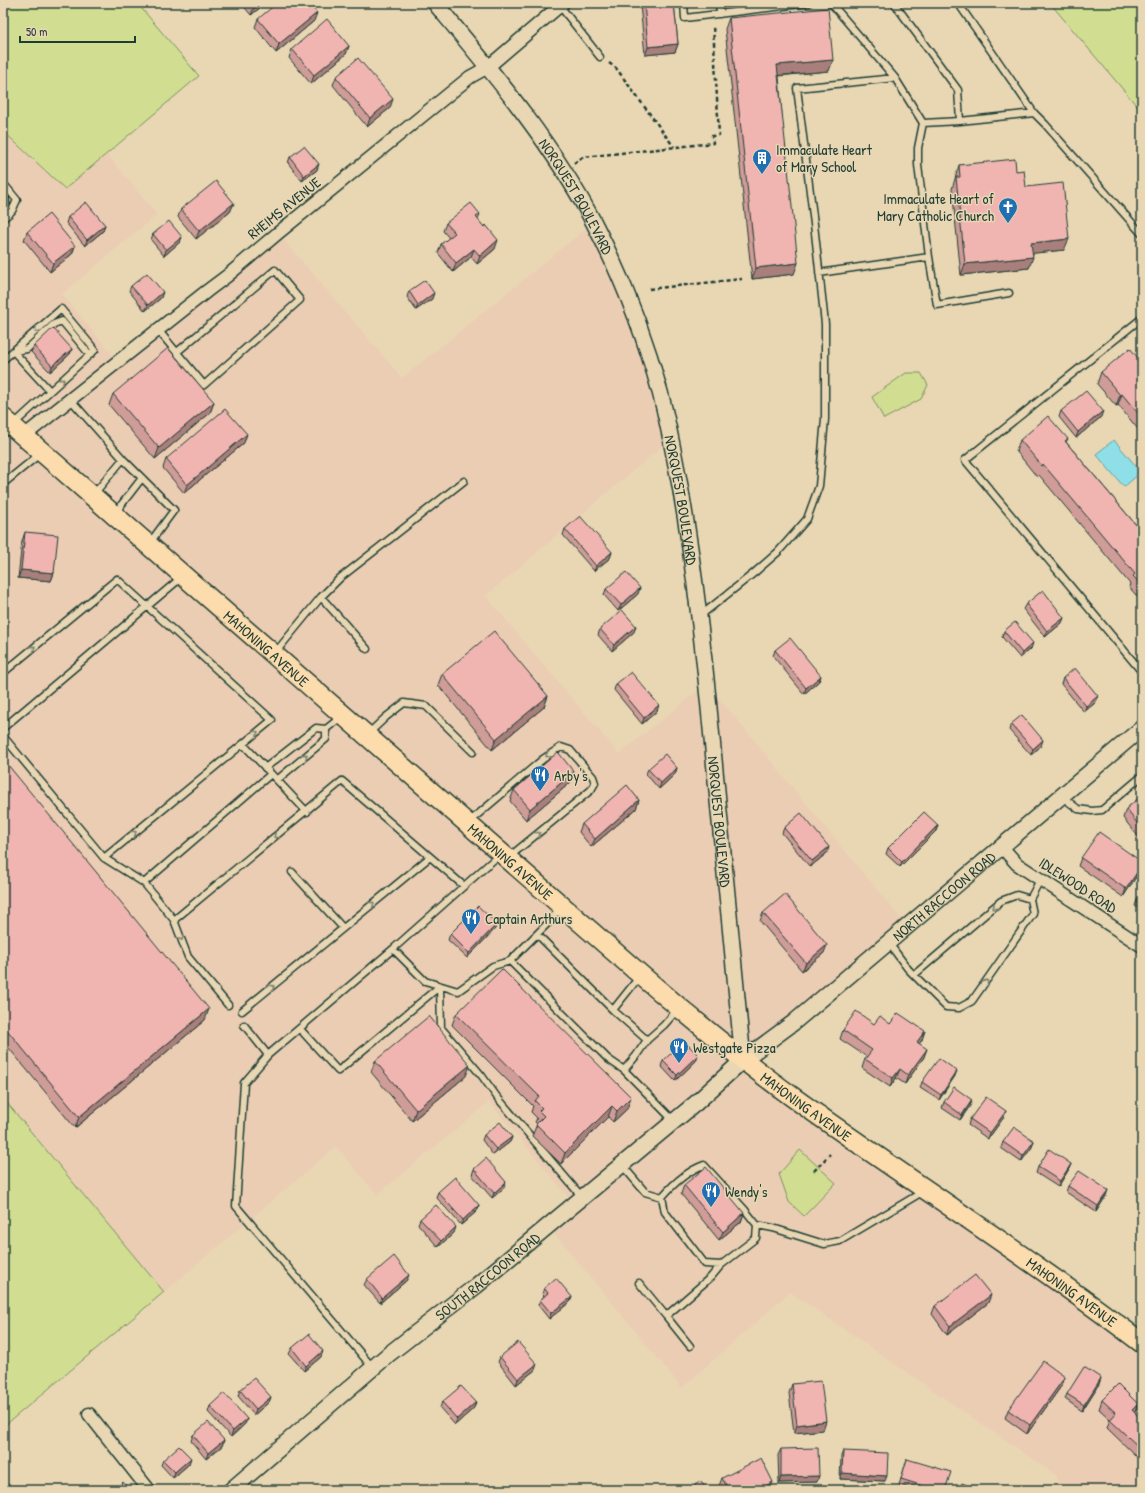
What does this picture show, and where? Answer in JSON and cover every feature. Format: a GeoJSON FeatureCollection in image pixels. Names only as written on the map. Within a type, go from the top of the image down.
{"type":"FeatureCollection","features":[{"type":"Feature","properties":{"kind":"main road","name":"MAHONING AVENUE"},"geometry":{"type":"LineString","coordinates":[[10,428],[42,452],[641,975],[743,1060],[794,1098],[1080,1296],[1142,1343]]}},
{"type":"Feature","properties":{"kind":"street","name":"NORQUEST BOULEVARD"},"geometry":{"type":"LineString","coordinates":[[435,3],[529,118],[563,169],[594,222],[621,280],[643,337],[660,393],[673,450],[687,528],[699,617],[743,1060]]}},
{"type":"Feature","properties":{"kind":"street","name":"RHEIMS AVENUE"},"geometry":{"type":"LineString","coordinates":[[10,428],[71,400],[227,276],[470,77],[488,67],[561,4]]}},
{"type":"Feature","properties":{"kind":"street","name":"NORTH RACCOON ROAD"},"geometry":{"type":"LineString","coordinates":[[743,1060],[792,1023],[1142,728]]}},
{"type":"Feature","properties":{"kind":"street","name":"IDLEWOOD ROAD"},"geometry":{"type":"LineString","coordinates":[[1001,846],[1017,864],[1142,946]]}},
{"type":"Feature","properties":{"kind":"street","name":"SOUTH RACCOON ROAD"},"geometry":{"type":"LineString","coordinates":[[231,1490],[372,1368],[476,1286],[622,1165],[743,1060]]}},
{"type":"Feature","properties":{"kind":"street"},"geometry":{"type":"LineString","coordinates":[[89,1414],[149,1490]]}},
{"type":"Feature","properties":{"kind":"lane"},"geometry":{"type":"LineString","coordinates":[[684,3],[685,18],[720,14],[764,6],[809,3]]}},
{"type":"Feature","properties":{"kind":"lane"},"geometry":{"type":"LineString","coordinates":[[718,3],[720,14]]}},
{"type":"Feature","properties":{"kind":"lane"},"geometry":{"type":"LineString","coordinates":[[831,3],[895,78],[923,123],[918,148],[918,160],[929,257],[937,305],[1009,293]]}},
{"type":"Feature","properties":{"kind":"lane"},"geometry":{"type":"LineString","coordinates":[[894,3],[958,90],[960,121]]}},
{"type":"Feature","properties":{"kind":"lane"},"geometry":{"type":"LineString","coordinates":[[958,3],[1034,113],[1142,234]]}},
{"type":"Feature","properties":{"kind":"lane"},"geometry":{"type":"LineString","coordinates":[[561,4],[600,57]]}},
{"type":"Feature","properties":{"kind":"lane"},"geometry":{"type":"LineString","coordinates":[[699,617],[768,560],[807,519],[818,486],[825,419],[825,324],[797,88],[895,78]]}},
{"type":"Feature","properties":{"kind":"lane"},"geometry":{"type":"LineString","coordinates":[[923,123],[960,121],[1034,113]]}},
{"type":"Feature","properties":{"kind":"lane"},"geometry":{"type":"LineString","coordinates":[[3,182],[17,200],[12,211],[3,219]]}},
{"type":"Feature","properties":{"kind":"lane"},"geometry":{"type":"LineString","coordinates":[[3,192],[7,201],[7,210],[3,219]]}},
{"type":"Feature","properties":{"kind":"lane"},"geometry":{"type":"LineString","coordinates":[[819,273],[929,257]]}},
{"type":"Feature","properties":{"kind":"lane"},"geometry":{"type":"LineString","coordinates":[[158,330],[204,385],[300,300],[275,270],[177,352]]}},
{"type":"Feature","properties":{"kind":"lane"},"geometry":{"type":"LineString","coordinates":[[3,360],[61,309],[95,350],[10,428]]}},
{"type":"Feature","properties":{"kind":"lane"},"geometry":{"type":"LineString","coordinates":[[1142,318],[965,460],[1142,672]]}},
{"type":"Feature","properties":{"kind":"lane"},"geometry":{"type":"LineString","coordinates":[[13,351],[27,349],[54,324],[62,321],[90,355]]}},
{"type":"Feature","properties":{"kind":"lane"},"geometry":{"type":"LineString","coordinates":[[13,351],[50,391]]}},
{"type":"Feature","properties":{"kind":"lane"},"geometry":{"type":"LineString","coordinates":[[71,400],[123,459],[174,510],[149,545]]}},
{"type":"Feature","properties":{"kind":"lane"},"geometry":{"type":"LineString","coordinates":[[3,484],[42,452]]}},
{"type":"Feature","properties":{"kind":"lane"},"geometry":{"type":"LineString","coordinates":[[92,496],[123,459]]}},
{"type":"Feature","properties":{"kind":"lane"},"geometry":{"type":"LineString","coordinates":[[114,515],[142,478]]}},
{"type":"Feature","properties":{"kind":"lane"},"geometry":{"type":"LineString","coordinates":[[274,654],[321,597],[340,578],[464,481]]}},
{"type":"Feature","properties":{"kind":"lane"},"geometry":{"type":"LineString","coordinates":[[3,728],[184,576]]}},
{"type":"Feature","properties":{"kind":"lane"},"geometry":{"type":"LineString","coordinates":[[3,673],[117,579],[272,720],[104,858]]}},
{"type":"Feature","properties":{"kind":"lane"},"geometry":{"type":"LineString","coordinates":[[321,597],[367,649]]}},
{"type":"Feature","properties":{"kind":"lane"},"geometry":{"type":"LineString","coordinates":[[367,735],[386,716],[404,703],[426,706],[473,752]]}},
{"type":"Feature","properties":{"kind":"lane"},"geometry":{"type":"LineString","coordinates":[[265,768],[316,728],[326,729],[344,715]]}},
{"type":"Feature","properties":{"kind":"lane"},"geometry":{"type":"LineString","coordinates":[[277,780],[326,739],[326,729]]}},
{"type":"Feature","properties":{"kind":"lane"},"geometry":{"type":"LineString","coordinates":[[3,736],[104,858],[144,882],[174,920],[188,957],[228,1005]]}},
{"type":"Feature","properties":{"kind":"lane"},"geometry":{"type":"LineString","coordinates":[[243,744],[307,812]]}},
{"type":"Feature","properties":{"kind":"lane"},"geometry":{"type":"LineString","coordinates":[[372,1368],[236,1206],[244,1083],[268,1055],[393,949],[464,886],[591,790],[595,783],[593,777],[570,750],[560,747],[543,759],[467,823]]}},
{"type":"Feature","properties":{"kind":"lane"},"geometry":{"type":"LineString","coordinates":[[144,882],[271,774]]}},
{"type":"Feature","properties":{"kind":"lane"},"geometry":{"type":"LineString","coordinates":[[1061,796],[1078,809],[1092,811],[1102,810],[1142,776]]}},
{"type":"Feature","properties":{"kind":"lane"},"geometry":{"type":"LineString","coordinates":[[174,920],[307,812],[342,781],[464,886]]}},
{"type":"Feature","properties":{"kind":"lane"},"geometry":{"type":"LineString","coordinates":[[242,1011],[430,857]]}},
{"type":"Feature","properties":{"kind":"lane"},"geometry":{"type":"LineString","coordinates":[[292,872],[343,928]]}},
{"type":"Feature","properties":{"kind":"lane"},"geometry":{"type":"LineString","coordinates":[[888,942],[908,969],[946,1007],[958,1008],[972,1001],[1033,914],[1030,899],[1040,880]]}},
{"type":"Feature","properties":{"kind":"lane"},"geometry":{"type":"LineString","coordinates":[[914,975],[1001,901],[1017,895],[1030,899]]}},
{"type":"Feature","properties":{"kind":"lane"},"geometry":{"type":"LineString","coordinates":[[393,949],[425,981],[458,991],[493,966],[510,961],[562,906]]}},
{"type":"Feature","properties":{"kind":"lane"},"geometry":{"type":"LineString","coordinates":[[537,934],[612,1010],[647,1040]]}},
{"type":"Feature","properties":{"kind":"lane"},"geometry":{"type":"LineString","coordinates":[[510,961],[608,1059],[624,1070],[674,1121]]}},
{"type":"Feature","properties":{"kind":"lane"},"geometry":{"type":"LineString","coordinates":[[612,1010],[641,975]]}},
{"type":"Feature","properties":{"kind":"lane"},"geometry":{"type":"LineString","coordinates":[[300,1028],[338,1071],[440,986]]}},
{"type":"Feature","properties":{"kind":"lane"},"geometry":{"type":"LineString","coordinates":[[440,986],[441,1028],[482,1076],[497,1098],[582,1198]]}},
{"type":"Feature","properties":{"kind":"lane"},"geometry":{"type":"LineString","coordinates":[[624,1070],[647,1040],[664,1025],[679,1007]]}},
{"type":"Feature","properties":{"kind":"lane"},"geometry":{"type":"LineString","coordinates":[[244,1025],[268,1055]]}},
{"type":"Feature","properties":{"kind":"lane"},"geometry":{"type":"LineString","coordinates":[[622,1165],[646,1192],[662,1197]]}},
{"type":"Feature","properties":{"kind":"lane"},"geometry":{"type":"LineString","coordinates":[[662,1197],[673,1185],[693,1169],[704,1165],[757,1225],[773,1228],[824,1244],[840,1241],[926,1190]]}},
{"type":"Feature","properties":{"kind":"lane"},"geometry":{"type":"LineString","coordinates":[[662,1197],[665,1212],[705,1264],[721,1265]]}},
{"type":"Feature","properties":{"kind":"lane"},"geometry":{"type":"LineString","coordinates":[[666,1316],[711,1277],[721,1265],[756,1238],[757,1225]]}},
{"type":"Feature","properties":{"kind":"lane"},"geometry":{"type":"LineString","coordinates":[[640,1283],[690,1346]]}},
{"type":"Feature","properties":{"kind":"path"},"geometry":{"type":"LineString","coordinates":[[563,169],[583,157],[713,143],[712,136],[719,135],[713,15]]}},
{"type":"Feature","properties":{"kind":"path"},"geometry":{"type":"LineString","coordinates":[[600,57],[616,68],[674,147]]}},
{"type":"Feature","properties":{"kind":"path"},"geometry":{"type":"LineString","coordinates":[[649,289],[742,279]]}},
{"type":"Feature","properties":{"kind":"path"},"geometry":{"type":"LineString","coordinates":[[814,1171],[830,1154]]}},
{"type":"Feature","properties":{"kind":"shaded area"},"geometry":{"type":"Polygon","coordinates":[[[3,131],[65,189],[107,154],[157,215],[62,294],[119,362],[278,233],[402,378],[594,222],[621,280],[671,439],[486,596],[619,754],[707,683],[907,926],[744,1060],[1142,1343],[1142,1490],[1057,1490],[1057,1476],[790,1292],[682,1388],[548,1226],[574,1204],[489,1102],[377,1195],[336,1147],[164,1292],[3,1098],[3,131]]]}},
{"type":"Feature","properties":{"kind":"green space"},"geometry":{"type":"Polygon","coordinates":[[[3,3],[137,3],[199,76],[65,189],[3,131],[3,3]]]}},
{"type":"Feature","properties":{"kind":"green space"},"geometry":{"type":"Polygon","coordinates":[[[1050,3],[1142,3],[1142,112],[1050,3]]]}},
{"type":"Feature","properties":{"kind":"green space"},"geometry":{"type":"Polygon","coordinates":[[[906,373],[921,373],[928,385],[921,399],[884,419],[872,397],[906,373]]]}},
{"type":"Feature","properties":{"kind":"green space"},"geometry":{"type":"Polygon","coordinates":[[[3,1098],[164,1292],[3,1427],[3,1098]]]}},
{"type":"Feature","properties":{"kind":"green space"},"geometry":{"type":"Polygon","coordinates":[[[800,1150],[836,1183],[804,1216],[789,1202],[779,1174],[800,1150]]]}},
{"type":"Feature","properties":{"kind":"water"},"geometry":{"type":"Polygon","coordinates":[[[1114,440],[1141,472],[1124,487],[1096,454],[1114,440]]]}},
{"type":"Feature","properties":{"kind":"building"},"geometry":{"type":"Polygon","coordinates":[[[251,3],[259,3],[254,7],[251,3]]]}},
{"type":"Feature","properties":{"kind":"building"},"geometry":{"type":"Polygon","coordinates":[[[277,3],[309,3],[317,13],[279,44],[258,19],[277,3]]]}},
{"type":"Feature","properties":{"kind":"building"},"geometry":{"type":"Polygon","coordinates":[[[644,3],[674,3],[678,44],[648,47],[644,3]]]}},
{"type":"Feature","properties":{"kind":"building","name":"Immaculate Heart of Mary School"},"geometry":{"type":"Polygon","coordinates":[[[828,8],[833,60],[777,65],[798,263],[756,268],[729,18],[828,8]]]}},
{"type":"Feature","properties":{"kind":"building"},"geometry":{"type":"Polygon","coordinates":[[[327,19],[349,46],[314,75],[292,49],[327,19]]]}},
{"type":"Feature","properties":{"kind":"building"},"geometry":{"type":"Polygon","coordinates":[[[358,58],[393,99],[370,118],[336,77],[358,58]]]}},
{"type":"Feature","properties":{"kind":"building"},"geometry":{"type":"Polygon","coordinates":[[[304,146],[319,164],[304,176],[290,157],[304,146]]]}},
{"type":"Feature","properties":{"kind":"building","name":"Immaculate Heart of Mary Catholic Church"},"geometry":{"type":"Polygon","coordinates":[[[1015,159],[1016,171],[1024,170],[1026,187],[1063,183],[1069,239],[1031,243],[1033,257],[965,264],[956,177],[960,177],[959,165],[1015,159]]]}},
{"type":"Feature","properties":{"kind":"building"},"geometry":{"type":"Polygon","coordinates":[[[216,181],[234,203],[199,231],[181,209],[216,181]]]}},
{"type":"Feature","properties":{"kind":"building"},"geometry":{"type":"Polygon","coordinates":[[[86,202],[105,225],[87,240],[68,217],[86,202]]]}},
{"type":"Feature","properties":{"kind":"building"},"geometry":{"type":"Polygon","coordinates":[[[471,203],[480,214],[476,217],[484,227],[486,225],[498,240],[480,256],[474,249],[456,263],[441,244],[455,233],[446,223],[471,203]]]}},
{"type":"Feature","properties":{"kind":"building"},"geometry":{"type":"Polygon","coordinates":[[[49,214],[75,246],[53,263],[27,232],[49,214]]]}},
{"type":"Feature","properties":{"kind":"building"},"geometry":{"type":"Polygon","coordinates":[[[169,221],[182,237],[166,250],[153,234],[169,221]]]}},
{"type":"Feature","properties":{"kind":"building"},"geometry":{"type":"Polygon","coordinates":[[[147,273],[163,292],[148,305],[131,286],[147,273]]]}},
{"type":"Feature","properties":{"kind":"building"},"geometry":{"type":"Polygon","coordinates":[[[425,280],[434,293],[418,305],[409,291],[425,280]]]}},
{"type":"Feature","properties":{"kind":"building"},"geometry":{"type":"Polygon","coordinates":[[[53,328],[72,349],[52,366],[34,346],[53,328]]]}},
{"type":"Feature","properties":{"kind":"building"},"geometry":{"type":"Polygon","coordinates":[[[168,348],[214,402],[159,448],[113,394],[168,348]]]}},
{"type":"Feature","properties":{"kind":"building"},"geometry":{"type":"Polygon","coordinates":[[[1130,348],[1142,363],[1142,418],[1101,372],[1130,348]]]}},
{"type":"Feature","properties":{"kind":"building"},"geometry":{"type":"Polygon","coordinates":[[[1086,391],[1103,411],[1078,432],[1061,411],[1086,391]]]}},
{"type":"Feature","properties":{"kind":"building"},"geometry":{"type":"Polygon","coordinates":[[[225,409],[247,434],[187,485],[166,459],[225,409]]]}},
{"type":"Feature","properties":{"kind":"building"},"geometry":{"type":"Polygon","coordinates":[[[1048,416],[1068,439],[1065,441],[1142,532],[1142,586],[1133,576],[1135,574],[1043,464],[1042,466],[1020,440],[1048,416]]]}},
{"type":"Feature","properties":{"kind":"building"},"geometry":{"type":"Polygon","coordinates":[[[580,516],[612,552],[596,566],[565,529],[580,516]]]}},
{"type":"Feature","properties":{"kind":"building"},"geometry":{"type":"Polygon","coordinates":[[[25,532],[58,535],[54,573],[21,570],[25,532]]]}},
{"type":"Feature","properties":{"kind":"building"},"geometry":{"type":"Polygon","coordinates":[[[626,572],[640,588],[621,605],[606,589],[626,572]]]}},
{"type":"Feature","properties":{"kind":"building"},"geometry":{"type":"Polygon","coordinates":[[[1043,590],[1064,618],[1047,631],[1026,604],[1043,590]]]}},
{"type":"Feature","properties":{"kind":"building"},"geometry":{"type":"Polygon","coordinates":[[[622,610],[636,626],[614,645],[600,629],[622,610]]]}},
{"type":"Feature","properties":{"kind":"building"},"geometry":{"type":"Polygon","coordinates":[[[3,618],[8,625],[3,629],[3,618]]]}},
{"type":"Feature","properties":{"kind":"building"},"geometry":{"type":"Polygon","coordinates":[[[1015,622],[1033,643],[1022,653],[1004,631],[1015,622]]]}},
{"type":"Feature","properties":{"kind":"building"},"geometry":{"type":"Polygon","coordinates":[[[494,631],[548,696],[496,739],[442,674],[494,631]]]}},
{"type":"Feature","properties":{"kind":"building"},"geometry":{"type":"Polygon","coordinates":[[[790,638],[821,676],[806,688],[775,650],[790,638]]]}},
{"type":"Feature","properties":{"kind":"building"},"geometry":{"type":"Polygon","coordinates":[[[1075,668],[1098,696],[1086,706],[1063,678],[1075,668]]]}},
{"type":"Feature","properties":{"kind":"building"},"geometry":{"type":"Polygon","coordinates":[[[631,672],[659,705],[644,718],[616,684],[631,672]]]}},
{"type":"Feature","properties":{"kind":"building"},"geometry":{"type":"Polygon","coordinates":[[[1022,715],[1043,740],[1033,749],[1011,724],[1022,715]]]}},
{"type":"Feature","properties":{"kind":"building","name":"Arby's"},"geometry":{"type":"Polygon","coordinates":[[[558,752],[574,772],[530,809],[514,790],[558,752]]]}},
{"type":"Feature","properties":{"kind":"building"},"geometry":{"type":"Polygon","coordinates":[[[665,754],[677,768],[661,783],[648,769],[665,754]]]}},
{"type":"Feature","properties":{"kind":"building"},"geometry":{"type":"Polygon","coordinates":[[[3,759],[209,1009],[79,1117],[3,1025],[3,759]]]}},
{"type":"Feature","properties":{"kind":"building"},"geometry":{"type":"Polygon","coordinates":[[[627,785],[639,800],[595,839],[582,824],[627,785]]]}},
{"type":"Feature","properties":{"kind":"building"},"geometry":{"type":"Polygon","coordinates":[[[1142,795],[1142,829],[1126,809],[1142,795]]]}},
{"type":"Feature","properties":{"kind":"building"},"geometry":{"type":"Polygon","coordinates":[[[924,812],[938,825],[902,862],[888,848],[924,812]]]}},
{"type":"Feature","properties":{"kind":"building"},"geometry":{"type":"Polygon","coordinates":[[[801,813],[829,847],[812,861],[784,828],[801,813]]]}},
{"type":"Feature","properties":{"kind":"building"},"geometry":{"type":"Polygon","coordinates":[[[1099,832],[1142,862],[1142,865],[1126,889],[1081,858],[1099,832]]]}},
{"type":"Feature","properties":{"kind":"building"},"geometry":{"type":"Polygon","coordinates":[[[1142,892],[1142,900],[1138,897],[1142,892]]]}},
{"type":"Feature","properties":{"kind":"building"},"geometry":{"type":"Polygon","coordinates":[[[785,894],[827,945],[806,963],[763,913],[785,894]]]}},
{"type":"Feature","properties":{"kind":"building","name":"Captain Arthurs"},"geometry":{"type":"Polygon","coordinates":[[[478,906],[497,924],[469,953],[450,934],[478,906]]]}},
{"type":"Feature","properties":{"kind":"building"},"geometry":{"type":"Polygon","coordinates":[[[502,969],[631,1097],[617,1111],[612,1106],[565,1153],[536,1124],[544,1116],[539,1111],[542,1108],[535,1101],[539,1096],[456,1014],[502,969]]]}},
{"type":"Feature","properties":{"kind":"building"},"geometry":{"type":"Polygon","coordinates":[[[856,1011],[874,1024],[880,1016],[890,1024],[898,1013],[925,1031],[917,1042],[927,1049],[908,1075],[900,1069],[893,1078],[865,1059],[872,1050],[843,1030],[856,1011]]]}},
{"type":"Feature","properties":{"kind":"building"},"geometry":{"type":"Polygon","coordinates":[[[429,1016],[470,1065],[416,1110],[375,1061],[429,1016]]]}},
{"type":"Feature","properties":{"kind":"building","name":"Westgate Pizza"},"geometry":{"type":"Polygon","coordinates":[[[684,1041],[698,1055],[677,1075],[663,1061],[684,1041]]]}},
{"type":"Feature","properties":{"kind":"building"},"geometry":{"type":"Polygon","coordinates":[[[939,1058],[957,1071],[941,1095],[922,1082],[939,1058]]]}},
{"type":"Feature","properties":{"kind":"building"},"geometry":{"type":"Polygon","coordinates":[[[954,1087],[972,1100],[962,1115],[944,1102],[954,1087]]]}},
{"type":"Feature","properties":{"kind":"building"},"geometry":{"type":"Polygon","coordinates":[[[986,1097],[1006,1111],[990,1133],[970,1119],[986,1097]]]}},
{"type":"Feature","properties":{"kind":"building"},"geometry":{"type":"Polygon","coordinates":[[[500,1122],[512,1137],[496,1149],[484,1135],[500,1122]]]}},
{"type":"Feature","properties":{"kind":"building"},"geometry":{"type":"Polygon","coordinates":[[[1014,1127],[1034,1141],[1023,1156],[1003,1142],[1014,1127]]]}},
{"type":"Feature","properties":{"kind":"building"},"geometry":{"type":"Polygon","coordinates":[[[1049,1149],[1071,1164],[1060,1181],[1038,1167],[1049,1149]]]}},
{"type":"Feature","properties":{"kind":"building"},"geometry":{"type":"Polygon","coordinates":[[[486,1158],[506,1182],[494,1193],[474,1169],[486,1158]]]}},
{"type":"Feature","properties":{"kind":"building","name":"Wendy's"},"geometry":{"type":"Polygon","coordinates":[[[706,1167],[744,1213],[723,1232],[684,1185],[706,1167]]]}},
{"type":"Feature","properties":{"kind":"building"},"geometry":{"type":"Polygon","coordinates":[[[1079,1171],[1108,1190],[1098,1206],[1068,1186],[1079,1171]]]}},
{"type":"Feature","properties":{"kind":"building"},"geometry":{"type":"Polygon","coordinates":[[[455,1177],[479,1205],[463,1220],[438,1192],[455,1177]]]}},
{"type":"Feature","properties":{"kind":"building"},"geometry":{"type":"Polygon","coordinates":[[[436,1205],[456,1227],[441,1241],[420,1219],[436,1205]]]}},
{"type":"Feature","properties":{"kind":"building"},"geometry":{"type":"Polygon","coordinates":[[[394,1256],[409,1275],[382,1298],[367,1279],[394,1256]]]}},
{"type":"Feature","properties":{"kind":"building"},"geometry":{"type":"Polygon","coordinates":[[[975,1275],[991,1295],[950,1326],[935,1306],[975,1275]]]}},
{"type":"Feature","properties":{"kind":"building"},"geometry":{"type":"Polygon","coordinates":[[[556,1278],[572,1297],[551,1313],[540,1300],[548,1293],[544,1288],[556,1278]]]}},
{"type":"Feature","properties":{"kind":"building"},"geometry":{"type":"Polygon","coordinates":[[[309,1334],[323,1351],[306,1366],[292,1348],[309,1334]]]}},
{"type":"Feature","properties":{"kind":"building"},"geometry":{"type":"Polygon","coordinates":[[[518,1342],[537,1364],[518,1379],[500,1357],[518,1342]]]}},
{"type":"Feature","properties":{"kind":"building"},"geometry":{"type":"Polygon","coordinates":[[[1043,1361],[1065,1377],[1030,1425],[1008,1410],[1043,1361]]]}},
{"type":"Feature","properties":{"kind":"building"},"geometry":{"type":"Polygon","coordinates":[[[1084,1367],[1101,1378],[1084,1405],[1067,1394],[1084,1367]]]}},
{"type":"Feature","properties":{"kind":"building"},"geometry":{"type":"Polygon","coordinates":[[[254,1378],[271,1397],[256,1409],[240,1390],[254,1378]]]}},
{"type":"Feature","properties":{"kind":"building"},"geometry":{"type":"Polygon","coordinates":[[[821,1381],[826,1421],[797,1425],[792,1384],[821,1381]]]}},
{"type":"Feature","properties":{"kind":"building"},"geometry":{"type":"Polygon","coordinates":[[[1118,1384],[1138,1404],[1132,1410],[1142,1420],[1141,1449],[1110,1420],[1116,1413],[1102,1400],[1118,1384]]]}},
{"type":"Feature","properties":{"kind":"building"},"geometry":{"type":"Polygon","coordinates":[[[461,1386],[476,1402],[457,1419],[442,1402],[461,1386]]]}},
{"type":"Feature","properties":{"kind":"building"},"geometry":{"type":"Polygon","coordinates":[[[224,1393],[247,1419],[233,1431],[210,1406],[224,1393]]]}},
{"type":"Feature","properties":{"kind":"building"},"geometry":{"type":"Polygon","coordinates":[[[208,1422],[224,1440],[208,1453],[193,1435],[208,1422]]]}},
{"type":"Feature","properties":{"kind":"building"},"geometry":{"type":"Polygon","coordinates":[[[179,1446],[191,1458],[175,1472],[163,1460],[179,1446]]]}},
{"type":"Feature","properties":{"kind":"building"},"geometry":{"type":"Polygon","coordinates":[[[818,1448],[819,1476],[781,1477],[781,1449],[818,1448]]]}},
{"type":"Feature","properties":{"kind":"building"},"geometry":{"type":"Polygon","coordinates":[[[843,1451],[888,1453],[887,1476],[842,1473],[843,1451]]]}},
{"type":"Feature","properties":{"kind":"building"},"geometry":{"type":"Polygon","coordinates":[[[761,1458],[773,1482],[758,1490],[729,1490],[722,1478],[761,1458]]]}},
{"type":"Feature","properties":{"kind":"building"},"geometry":{"type":"Polygon","coordinates":[[[907,1459],[951,1472],[945,1490],[936,1490],[901,1479],[907,1459]]]}},
{"type":"Feature","properties":{"kind":"building"},"geometry":{"type":"Polygon","coordinates":[[[700,1481],[708,1490],[689,1490],[700,1481]]]}},
{"type":"Feature","properties":{"kind":"building"},"geometry":{"type":"Polygon","coordinates":[[[123,1482],[130,1490],[115,1490],[123,1482]]]}},
{"type":"Feature","properties":{"kind":"building"},"geometry":{"type":"Polygon","coordinates":[[[962,1483],[978,1490],[959,1490],[962,1483]]]}},
{"type":"Feature","properties":{"kind":"building"},"geometry":{"type":"Polygon","coordinates":[[[315,1486],[318,1490],[309,1490],[315,1486]]]}},
{"type":"Feature","properties":{"kind":"place","name":"Immaculate Heart of Mary School"},"geometry":{"type":"Point","coordinates":[762,175]}},
{"type":"Feature","properties":{"kind":"place","name":"Immaculate Heart of Mary Catholic Church"},"geometry":{"type":"Point","coordinates":[1008,224]}},
{"type":"Feature","properties":{"kind":"place","name":"Arby's"},"geometry":{"type":"Point","coordinates":[540,792]}},
{"type":"Feature","properties":{"kind":"place","name":"Captain Arthurs"},"geometry":{"type":"Point","coordinates":[471,935]}},
{"type":"Feature","properties":{"kind":"place","name":"Westgate Pizza"},"geometry":{"type":"Point","coordinates":[679,1064]}},
{"type":"Feature","properties":{"kind":"place","name":"Wendy's"},"geometry":{"type":"Point","coordinates":[711,1208]}}]}
